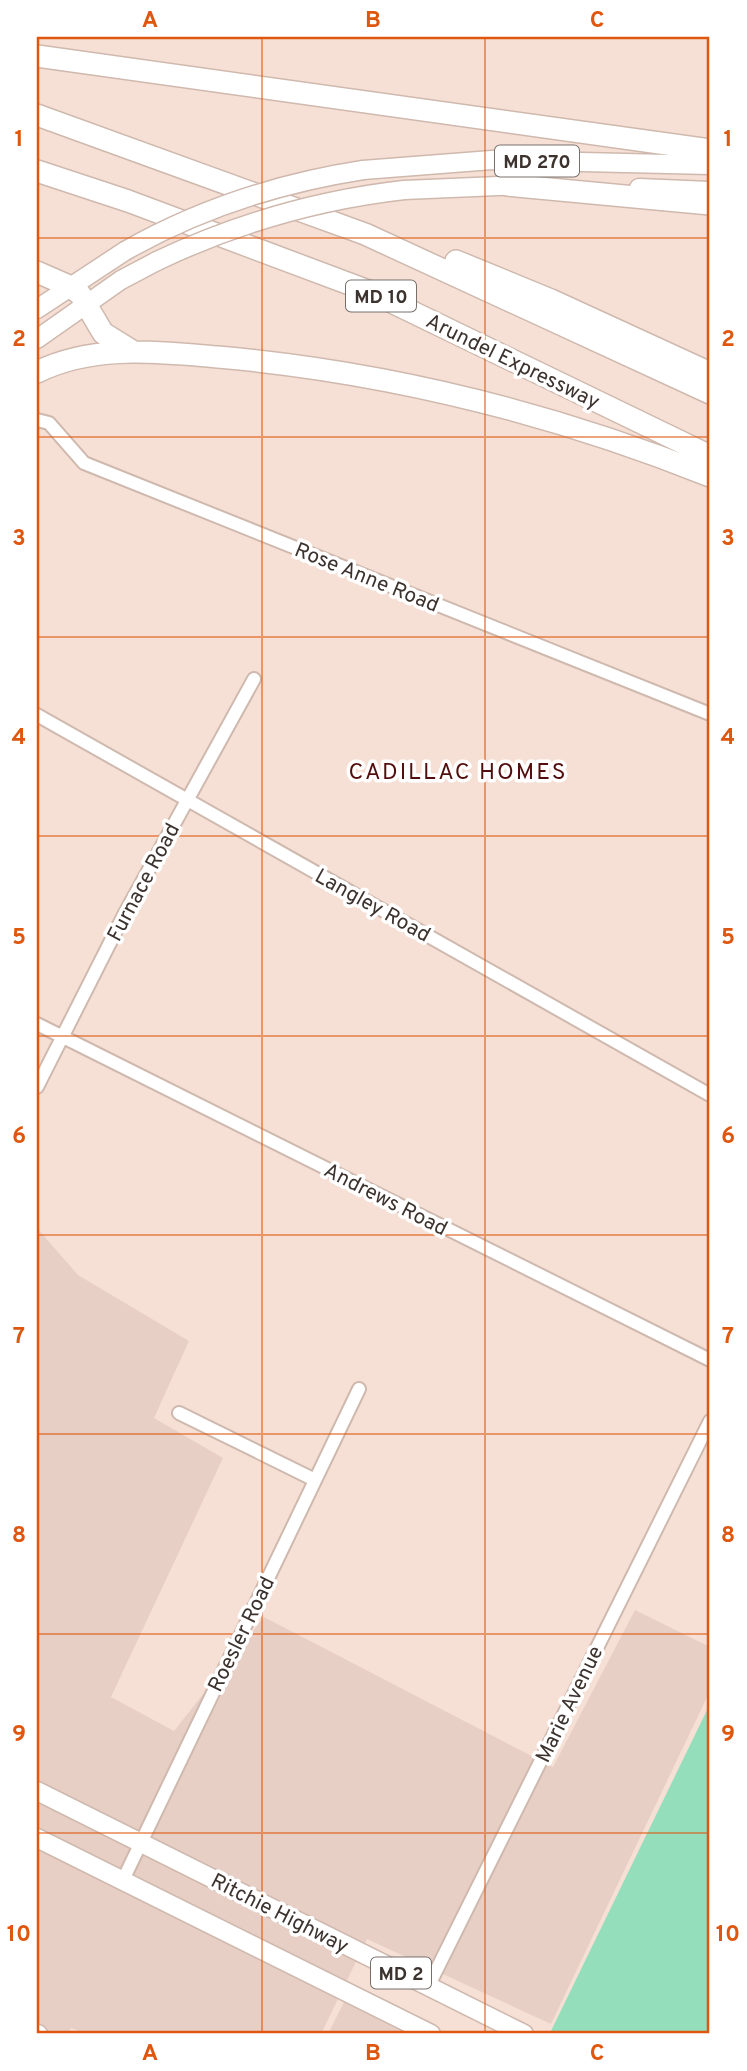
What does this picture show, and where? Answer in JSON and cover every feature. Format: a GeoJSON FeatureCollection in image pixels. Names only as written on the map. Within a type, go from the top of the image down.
{"type":"FeatureCollection","features":[{"type":"Feature","properties":{"kind":"highway"},"geometry":{"type":"LineString","coordinates":[[37,55],[710,150]]}},
{"type":"Feature","properties":{"kind":"highway","name":"MD 10"},"geometry":{"type":"LineString","coordinates":[[37,115],[365,234],[710,393]]}},
{"type":"Feature","properties":{"kind":"highway","name":"Arundel Expressway"},"geometry":{"type":"LineString","coordinates":[[37,172],[128,201],[371,292],[710,456]]}},
{"type":"Feature","properties":{"kind":"highway"},"geometry":{"type":"LineString","coordinates":[[507,185],[710,204]]}},
{"type":"Feature","properties":{"kind":"highway"},"geometry":{"type":"LineString","coordinates":[[365,234],[411,242],[551,300],[710,373]]}},
{"type":"Feature","properties":{"kind":"highway"},"geometry":{"type":"LineString","coordinates":[[37,272],[69,286],[87,304],[91,317],[103,333],[132,351]]}},
{"type":"Feature","properties":{"kind":"highway"},"geometry":{"type":"LineString","coordinates":[[37,372],[68,358],[132,351],[286,363],[465,396],[557,422],[710,476]]}},
{"type":"Feature","properties":{"kind":"main road","name":"MD 270"},"geometry":{"type":"LineString","coordinates":[[37,309],[125,251],[232,202],[313,178],[363,170],[492,160],[710,164]]}},
{"type":"Feature","properties":{"kind":"main road","name":"MD 270"},"geometry":{"type":"LineString","coordinates":[[37,339],[121,280],[157,261],[238,225],[353,196],[404,190],[507,185],[710,191]]}},
{"type":"Feature","properties":{"kind":"main road","name":"Ritchie Highway"},"geometry":{"type":"LineString","coordinates":[[37,1791],[524,2034]]}},
{"type":"Feature","properties":{"kind":"main road","name":"Ritchie Highway"},"geometry":{"type":"LineString","coordinates":[[37,1838],[431,2034]]}},
{"type":"Feature","properties":{"kind":"street","name":"Rose Anne Road"},"geometry":{"type":"LineString","coordinates":[[37,420],[49,423],[85,463],[710,715]]}},
{"type":"Feature","properties":{"kind":"street","name":"Furnace Road"},"geometry":{"type":"LineString","coordinates":[[37,1087],[125,913],[254,679]]}},
{"type":"Feature","properties":{"kind":"street","name":"Langley Road"},"geometry":{"type":"LineString","coordinates":[[37,715],[710,1096]]}},
{"type":"Feature","properties":{"kind":"street","name":"Andrews Road"},"geometry":{"type":"LineString","coordinates":[[37,1024],[710,1360]]}},
{"type":"Feature","properties":{"kind":"street","name":"Roesler Road"},"geometry":{"type":"LineString","coordinates":[[122,1880],[359,1390]]}},
{"type":"Feature","properties":{"kind":"street"},"geometry":{"type":"LineString","coordinates":[[179,1413],[315,1480]]}},
{"type":"Feature","properties":{"kind":"street","name":"Marie Avenue"},"geometry":{"type":"LineString","coordinates":[[428,1987],[710,1421]]}},
{"type":"Feature","properties":{"kind":"shaded area"},"geometry":{"type":"Polygon","coordinates":[[[37,1228],[78,1275],[189,1341],[154,1418],[223,1458],[111,1697],[174,1731],[264,1617],[553,1767],[635,1610],[710,1647],[710,1691],[551,2024],[367,1939],[321,2034],[86,2034],[71,2028],[68,2034],[37,2034],[37,1228]]]}},
{"type":"Feature","properties":{"kind":"shaded area"},"geometry":{"type":"Polygon","coordinates":[[[344,2002],[413,2034],[328,2034],[344,2002]]]}},
{"type":"Feature","properties":{"kind":"green space"},"geometry":{"type":"Polygon","coordinates":[[[710,1704],[710,2034],[557,2034],[551,2031],[710,1704]]]}},
{"type":"Feature","properties":{"kind":"district","name":"CADILLAC HOMES"},"geometry":{"type":"Point","coordinates":[458,771]}}]}
